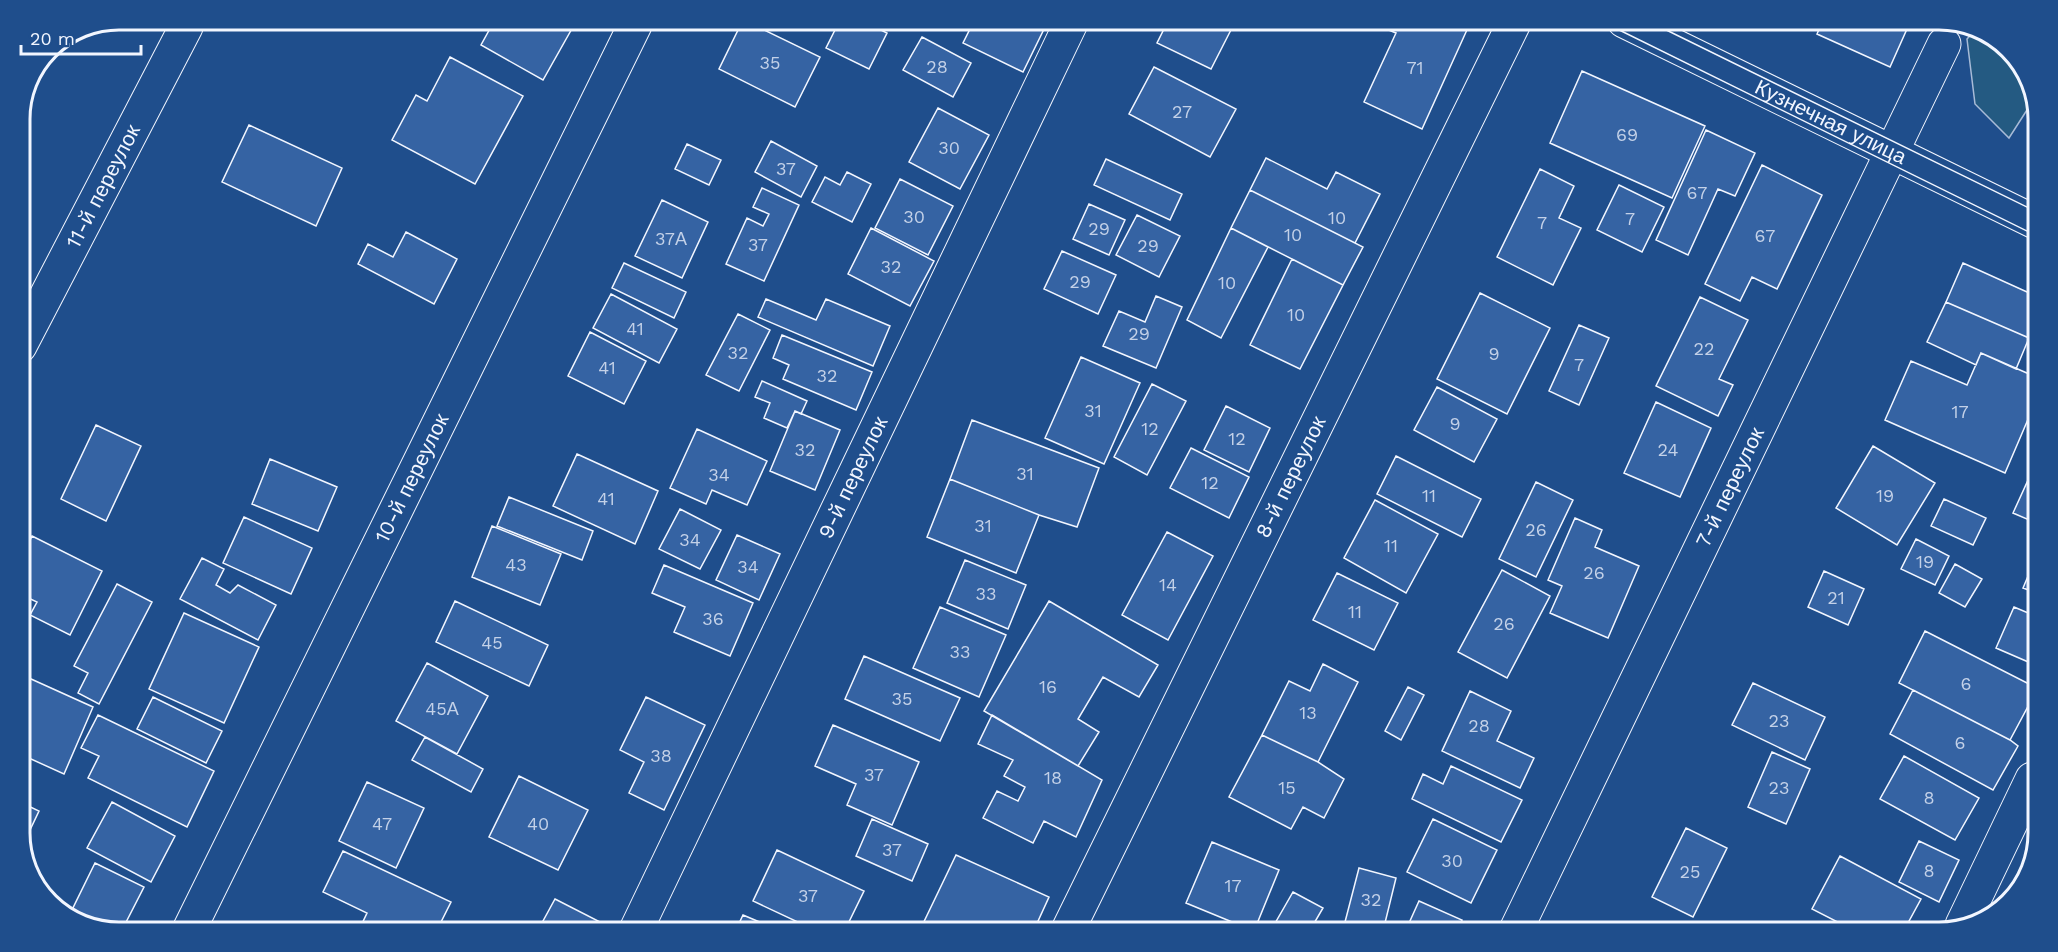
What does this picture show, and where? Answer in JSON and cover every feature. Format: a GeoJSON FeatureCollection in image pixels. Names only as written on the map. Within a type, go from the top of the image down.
{"type":"FeatureCollection","features":[{"type":"Feature","properties":{"kind":"street","name":"11-й переулок"},"geometry":{"type":"LineString","coordinates":[[30,327],[184,30]]}},
{"type":"Feature","properties":{"kind":"street","name":"10-й переулок"},"geometry":{"type":"LineString","coordinates":[[193,922],[633,30]]}},
{"type":"Feature","properties":{"kind":"street","name":"9-й переулок"},"geometry":{"type":"LineString","coordinates":[[640,922],[1068,30]]}},
{"type":"Feature","properties":{"kind":"street","name":"8-й переулок"},"geometry":{"type":"LineString","coordinates":[[1072,922],[1511,30]]}},
{"type":"Feature","properties":{"kind":"street","name":"Кузнечная улица"},"geometry":{"type":"LineString","coordinates":[[1642,30],[2028,219]]}},
{"type":"Feature","properties":{"kind":"street","name":"7-й переулок"},"geometry":{"type":"LineString","coordinates":[[1520,922],[1944,44]]}},
{"type":"Feature","properties":{"kind":"street"},"geometry":{"type":"LineString","coordinates":[[1966,918],[2028,787]]}},
{"type":"Feature","properties":{"kind":"shaded area"},"geometry":{"type":"Polygon","coordinates":[[[1970,36],[1973,37],[2002,56],[2016,75],[2023,91],[2027,109],[2009,138],[1975,104],[1967,39],[1970,36]]]}},
{"type":"Feature","properties":{"kind":"building"},"geometry":{"type":"Polygon","coordinates":[[[489,30],[571,30],[543,80],[481,45],[489,30]]]}},
{"type":"Feature","properties":{"kind":"building"},"geometry":{"type":"Polygon","coordinates":[[[738,30],[766,30],[820,57],[795,107],[719,69],[738,30]]]}},
{"type":"Feature","properties":{"kind":"building"},"geometry":{"type":"Polygon","coordinates":[[[835,30],[881,30],[887,33],[869,69],[826,48],[835,30]]]}},
{"type":"Feature","properties":{"kind":"building"},"geometry":{"type":"Polygon","coordinates":[[[970,30],[1044,30],[1023,72],[963,43],[970,30]]]}},
{"type":"Feature","properties":{"kind":"building"},"geometry":{"type":"Polygon","coordinates":[[[1164,30],[1231,30],[1211,69],[1157,43],[1164,30]]]}},
{"type":"Feature","properties":{"kind":"building"},"geometry":{"type":"Polygon","coordinates":[[[1388,30],[1467,30],[1422,129],[1364,102],[1396,33],[1388,30]]]}},
{"type":"Feature","properties":{"kind":"building"},"geometry":{"type":"Polygon","coordinates":[[[1819,30],[1907,30],[1890,67],[1817,34],[1819,30]]]}},
{"type":"Feature","properties":{"kind":"building"},"geometry":{"type":"Polygon","coordinates":[[[922,37],[971,63],[953,97],[903,70],[922,37]]]}},
{"type":"Feature","properties":{"kind":"building"},"geometry":{"type":"Polygon","coordinates":[[[450,57],[523,96],[475,184],[392,140],[416,95],[427,101],[450,57]]]}},
{"type":"Feature","properties":{"kind":"building"},"geometry":{"type":"Polygon","coordinates":[[[1154,67],[1236,109],[1210,157],[1129,114],[1154,67]]]}},
{"type":"Feature","properties":{"kind":"building"},"geometry":{"type":"Polygon","coordinates":[[[1582,71],[1705,126],[1672,198],[1550,143],[1582,71]]]}},
{"type":"Feature","properties":{"kind":"building"},"geometry":{"type":"Polygon","coordinates":[[[938,108],[989,135],[960,189],[909,162],[938,108]]]}},
{"type":"Feature","properties":{"kind":"building"},"geometry":{"type":"Polygon","coordinates":[[[249,125],[342,168],[316,226],[222,182],[249,125]]]}},
{"type":"Feature","properties":{"kind":"building"},"geometry":{"type":"Polygon","coordinates":[[[1706,130],[1755,153],[1735,196],[1718,189],[1688,255],[1656,240],[1706,130]]]}},
{"type":"Feature","properties":{"kind":"building"},"geometry":{"type":"Polygon","coordinates":[[[771,141],[817,166],[801,197],[755,172],[771,141]]]}},
{"type":"Feature","properties":{"kind":"building"},"geometry":{"type":"Polygon","coordinates":[[[687,144],[721,160],[709,185],[675,169],[687,144]]]}},
{"type":"Feature","properties":{"kind":"building"},"geometry":{"type":"Polygon","coordinates":[[[1266,158],[1327,189],[1336,172],[1380,194],[1355,243],[1250,190],[1266,158]]]}},
{"type":"Feature","properties":{"kind":"building"},"geometry":{"type":"Polygon","coordinates":[[[1106,159],[1182,194],[1170,220],[1094,185],[1106,159]]]}},
{"type":"Feature","properties":{"kind":"building"},"geometry":{"type":"Polygon","coordinates":[[[1762,165],[1822,195],[1777,289],[1752,277],[1740,301],[1705,284],[1762,165]]]}},
{"type":"Feature","properties":{"kind":"building"},"geometry":{"type":"Polygon","coordinates":[[[1540,169],[1574,186],[1559,218],[1581,228],[1553,285],[1497,257],[1540,169]]]}},
{"type":"Feature","properties":{"kind":"building"},"geometry":{"type":"Polygon","coordinates":[[[847,172],[871,184],[852,222],[812,202],[825,177],[840,185],[847,172]]]}},
{"type":"Feature","properties":{"kind":"building"},"geometry":{"type":"Polygon","coordinates":[[[900,179],[953,206],[928,255],[875,228],[900,179]]]}},
{"type":"Feature","properties":{"kind":"building"},"geometry":{"type":"Polygon","coordinates":[[[1619,185],[1664,207],[1642,252],[1597,230],[1619,185]]]}},
{"type":"Feature","properties":{"kind":"building"},"geometry":{"type":"Polygon","coordinates":[[[762,188],[799,205],[764,281],[726,264],[747,218],[763,226],[769,214],[753,207],[762,188]]]}},
{"type":"Feature","properties":{"kind":"building"},"geometry":{"type":"Polygon","coordinates":[[[1250,190],[1363,247],[1343,285],[1231,228],[1250,190]]]}},
{"type":"Feature","properties":{"kind":"building"},"geometry":{"type":"Polygon","coordinates":[[[662,200],[708,222],[682,278],[635,256],[662,200]]]}},
{"type":"Feature","properties":{"kind":"building"},"geometry":{"type":"Polygon","coordinates":[[[1089,204],[1125,220],[1109,255],[1073,239],[1089,204]]]}},
{"type":"Feature","properties":{"kind":"building"},"geometry":{"type":"Polygon","coordinates":[[[1137,215],[1180,236],[1159,277],[1116,255],[1137,215]]]}},
{"type":"Feature","properties":{"kind":"building"},"geometry":{"type":"Polygon","coordinates":[[[871,228],[934,261],[910,306],[848,274],[871,228]]]}},
{"type":"Feature","properties":{"kind":"building"},"geometry":{"type":"Polygon","coordinates":[[[1231,228],[1268,247],[1221,338],[1187,320],[1231,228]]]}},
{"type":"Feature","properties":{"kind":"building"},"geometry":{"type":"Polygon","coordinates":[[[406,232],[457,259],[434,304],[358,264],[368,244],[393,257],[406,232]]]}},
{"type":"Feature","properties":{"kind":"building"},"geometry":{"type":"Polygon","coordinates":[[[1062,251],[1116,275],[1098,314],[1044,289],[1062,251]]]}},
{"type":"Feature","properties":{"kind":"building"},"geometry":{"type":"Polygon","coordinates":[[[1292,259],[1343,285],[1300,369],[1250,345],[1292,259]]]}},
{"type":"Feature","properties":{"kind":"building"},"geometry":{"type":"Polygon","coordinates":[[[624,263],[686,292],[674,318],[612,288],[624,263]]]}},
{"type":"Feature","properties":{"kind":"building"},"geometry":{"type":"Polygon","coordinates":[[[1963,263],[2028,292],[2028,338],[1946,302],[1963,263]]]}},
{"type":"Feature","properties":{"kind":"building"},"geometry":{"type":"Polygon","coordinates":[[[1480,293],[1550,328],[1507,414],[1437,379],[1480,293]]]}},
{"type":"Feature","properties":{"kind":"building"},"geometry":{"type":"Polygon","coordinates":[[[611,294],[677,329],[659,363],[593,328],[611,294]]]}},
{"type":"Feature","properties":{"kind":"building"},"geometry":{"type":"Polygon","coordinates":[[[1156,296],[1182,307],[1156,368],[1103,346],[1119,311],[1145,322],[1156,296]]]}},
{"type":"Feature","properties":{"kind":"building"},"geometry":{"type":"Polygon","coordinates":[[[1700,297],[1748,320],[1719,379],[1733,385],[1718,416],[1656,386],[1700,297]]]}},
{"type":"Feature","properties":{"kind":"building"},"geometry":{"type":"Polygon","coordinates":[[[766,299],[816,320],[826,299],[890,326],[873,366],[758,317],[766,299]]]}},
{"type":"Feature","properties":{"kind":"building"},"geometry":{"type":"Polygon","coordinates":[[[1946,302],[2028,338],[2016,369],[1981,353],[1976,365],[1927,342],[1946,302]]]}},
{"type":"Feature","properties":{"kind":"building"},"geometry":{"type":"Polygon","coordinates":[[[738,314],[770,330],[739,391],[706,375],[738,314]]]}},
{"type":"Feature","properties":{"kind":"building"},"geometry":{"type":"Polygon","coordinates":[[[1579,325],[1609,338],[1579,405],[1549,391],[1579,325]]]}},
{"type":"Feature","properties":{"kind":"building"},"geometry":{"type":"Polygon","coordinates":[[[590,332],[646,361],[624,404],[568,376],[590,332]]]}},
{"type":"Feature","properties":{"kind":"building"},"geometry":{"type":"Polygon","coordinates":[[[782,335],[872,372],[856,410],[783,379],[789,365],[773,358],[782,335]]]}},
{"type":"Feature","properties":{"kind":"building"},"geometry":{"type":"Polygon","coordinates":[[[1981,353],[2028,374],[2028,419],[2005,473],[1885,420],[1911,361],[1967,385],[1981,353]]]}},
{"type":"Feature","properties":{"kind":"building"},"geometry":{"type":"Polygon","coordinates":[[[1081,357],[1140,383],[1104,464],[1045,438],[1081,357]]]}},
{"type":"Feature","properties":{"kind":"building"},"geometry":{"type":"Polygon","coordinates":[[[762,381],[807,401],[801,414],[795,411],[787,428],[764,418],[770,403],[755,397],[762,381]]]}},
{"type":"Feature","properties":{"kind":"building"},"geometry":{"type":"Polygon","coordinates":[[[1152,384],[1186,401],[1147,475],[1114,457],[1152,384]]]}},
{"type":"Feature","properties":{"kind":"building"},"geometry":{"type":"Polygon","coordinates":[[[1437,387],[1497,419],[1474,462],[1414,430],[1437,387]]]}},
{"type":"Feature","properties":{"kind":"building"},"geometry":{"type":"Polygon","coordinates":[[[1656,402],[1711,428],[1680,497],[1624,473],[1656,402]]]}},
{"type":"Feature","properties":{"kind":"building"},"geometry":{"type":"Polygon","coordinates":[[[1226,406],[1270,428],[1249,472],[1204,450],[1226,406]]]}},
{"type":"Feature","properties":{"kind":"building"},"geometry":{"type":"Polygon","coordinates":[[[795,411],[840,430],[815,490],[770,471],[795,411]]]}},
{"type":"Feature","properties":{"kind":"building"},"geometry":{"type":"Polygon","coordinates":[[[972,420],[1099,468],[1077,527],[1039,515],[950,479],[972,420]]]}},
{"type":"Feature","properties":{"kind":"building"},"geometry":{"type":"Polygon","coordinates":[[[96,425],[141,446],[106,521],[61,499],[96,425]]]}},
{"type":"Feature","properties":{"kind":"building"},"geometry":{"type":"Polygon","coordinates":[[[697,429],[767,461],[747,505],[712,490],[706,504],[670,488],[697,429]]]}},
{"type":"Feature","properties":{"kind":"building"},"geometry":{"type":"Polygon","coordinates":[[[1873,446],[1935,483],[1897,545],[1836,508],[1873,446]]]}},
{"type":"Feature","properties":{"kind":"building"},"geometry":{"type":"Polygon","coordinates":[[[1191,448],[1249,477],[1229,518],[1170,488],[1191,448]]]}},
{"type":"Feature","properties":{"kind":"building"},"geometry":{"type":"Polygon","coordinates":[[[577,454],[658,491],[635,544],[553,506],[577,454]]]}},
{"type":"Feature","properties":{"kind":"building"},"geometry":{"type":"Polygon","coordinates":[[[1396,456],[1481,499],[1462,537],[1377,494],[1396,456]]]}},
{"type":"Feature","properties":{"kind":"building"},"geometry":{"type":"Polygon","coordinates":[[[270,459],[337,487],[318,531],[252,504],[270,459]]]}},
{"type":"Feature","properties":{"kind":"building"},"geometry":{"type":"Polygon","coordinates":[[[950,479],[1039,515],[1016,573],[927,537],[950,479]]]}},
{"type":"Feature","properties":{"kind":"building"},"geometry":{"type":"Polygon","coordinates":[[[2028,480],[2028,519],[2013,513],[2028,480]]]}},
{"type":"Feature","properties":{"kind":"building"},"geometry":{"type":"Polygon","coordinates":[[[1536,482],[1573,500],[1536,577],[1499,559],[1536,482]]]}},
{"type":"Feature","properties":{"kind":"building"},"geometry":{"type":"Polygon","coordinates":[[[509,497],[593,531],[582,560],[497,526],[509,497]]]}},
{"type":"Feature","properties":{"kind":"building"},"geometry":{"type":"Polygon","coordinates":[[[1944,499],[1986,518],[1973,545],[1931,526],[1944,499]]]}},
{"type":"Feature","properties":{"kind":"building"},"geometry":{"type":"Polygon","coordinates":[[[1375,500],[1438,534],[1406,593],[1344,558],[1375,500]]]}},
{"type":"Feature","properties":{"kind":"building"},"geometry":{"type":"Polygon","coordinates":[[[680,509],[721,530],[700,569],[659,549],[680,509]]]}},
{"type":"Feature","properties":{"kind":"building"},"geometry":{"type":"Polygon","coordinates":[[[244,517],[312,548],[291,594],[223,563],[244,517]]]}},
{"type":"Feature","properties":{"kind":"building"},"geometry":{"type":"Polygon","coordinates":[[[1575,518],[1602,530],[1595,547],[1639,566],[1608,638],[1550,613],[1562,586],[1548,580],[1575,518]]]}},
{"type":"Feature","properties":{"kind":"building"},"geometry":{"type":"Polygon","coordinates":[[[492,526],[561,554],[540,605],[472,577],[492,526]]]}},
{"type":"Feature","properties":{"kind":"building"},"geometry":{"type":"Polygon","coordinates":[[[1167,532],[1213,556],[1168,640],[1122,615],[1167,532]]]}},
{"type":"Feature","properties":{"kind":"building"},"geometry":{"type":"Polygon","coordinates":[[[737,535],[780,554],[759,600],[716,580],[737,535]]]}},
{"type":"Feature","properties":{"kind":"building"},"geometry":{"type":"Polygon","coordinates":[[[32,536],[102,571],[70,635],[30,615],[37,602],[30,599],[30,540],[32,536]]]}},
{"type":"Feature","properties":{"kind":"building"},"geometry":{"type":"Polygon","coordinates":[[[1916,539],[1949,556],[1935,585],[1901,569],[1916,539]]]}},
{"type":"Feature","properties":{"kind":"building"},"geometry":{"type":"Polygon","coordinates":[[[202,558],[224,569],[216,585],[230,593],[238,585],[276,605],[258,640],[180,599],[202,558]]]}},
{"type":"Feature","properties":{"kind":"building"},"geometry":{"type":"Polygon","coordinates":[[[965,560],[1026,585],[1008,629],[947,603],[965,560]]]}},
{"type":"Feature","properties":{"kind":"building"},"geometry":{"type":"Polygon","coordinates":[[[1955,564],[1982,579],[1965,607],[1939,593],[1955,564]]]}},
{"type":"Feature","properties":{"kind":"building"},"geometry":{"type":"Polygon","coordinates":[[[664,565],[753,603],[730,656],[674,632],[685,607],[652,593],[664,565]]]}},
{"type":"Feature","properties":{"kind":"building"},"geometry":{"type":"Polygon","coordinates":[[[1502,570],[1550,596],[1507,678],[1458,652],[1502,570]]]}},
{"type":"Feature","properties":{"kind":"building"},"geometry":{"type":"Polygon","coordinates":[[[1824,571],[1864,589],[1848,625],[1808,607],[1824,571]]]}},
{"type":"Feature","properties":{"kind":"building"},"geometry":{"type":"Polygon","coordinates":[[[1337,573],[1398,603],[1374,650],[1313,620],[1337,573]]]}},
{"type":"Feature","properties":{"kind":"building"},"geometry":{"type":"Polygon","coordinates":[[[2028,576],[2028,590],[2023,588],[2028,576]]]}},
{"type":"Feature","properties":{"kind":"building"},"geometry":{"type":"Polygon","coordinates":[[[117,584],[152,602],[99,704],[78,693],[88,673],[74,666],[117,584]]]}},
{"type":"Feature","properties":{"kind":"building"},"geometry":{"type":"Polygon","coordinates":[[[455,601],[548,645],[529,686],[436,642],[455,601]]]}},
{"type":"Feature","properties":{"kind":"building"},"geometry":{"type":"Polygon","coordinates":[[[1049,601],[1158,665],[1139,697],[1103,677],[1078,719],[1099,732],[1078,766],[984,711],[1049,601]]]}},
{"type":"Feature","properties":{"kind":"building"},"geometry":{"type":"Polygon","coordinates":[[[940,607],[1006,635],[979,697],[913,668],[940,607]]]}},
{"type":"Feature","properties":{"kind":"building"},"geometry":{"type":"Polygon","coordinates":[[[2014,607],[2028,613],[2028,662],[1996,648],[2014,607]]]}},
{"type":"Feature","properties":{"kind":"building"},"geometry":{"type":"Polygon","coordinates":[[[184,613],[259,647],[224,723],[149,689],[184,613]]]}},
{"type":"Feature","properties":{"kind":"building"},"geometry":{"type":"Polygon","coordinates":[[[1925,631],[2028,683],[2028,706],[2010,740],[1899,683],[1925,631]]]}},
{"type":"Feature","properties":{"kind":"building"},"geometry":{"type":"Polygon","coordinates":[[[864,656],[960,698],[940,741],[845,699],[864,656]]]}},
{"type":"Feature","properties":{"kind":"building"},"geometry":{"type":"Polygon","coordinates":[[[427,663],[488,696],[457,754],[396,721],[427,663]]]}},
{"type":"Feature","properties":{"kind":"building"},"geometry":{"type":"Polygon","coordinates":[[[1323,664],[1358,682],[1318,762],[1262,735],[1289,681],[1310,691],[1323,664]]]}},
{"type":"Feature","properties":{"kind":"building"},"geometry":{"type":"Polygon","coordinates":[[[30,679],[93,707],[64,774],[30,759],[30,679]]]}},
{"type":"Feature","properties":{"kind":"building"},"geometry":{"type":"Polygon","coordinates":[[[1753,683],[1825,717],[1805,760],[1732,725],[1753,683]]]}},
{"type":"Feature","properties":{"kind":"building"},"geometry":{"type":"Polygon","coordinates":[[[1408,687],[1424,695],[1401,740],[1385,731],[1408,687]]]}},
{"type":"Feature","properties":{"kind":"building"},"geometry":{"type":"Polygon","coordinates":[[[1913,690],[2018,746],[1993,790],[1890,734],[1913,690]]]}},
{"type":"Feature","properties":{"kind":"building"},"geometry":{"type":"Polygon","coordinates":[[[1470,691],[1511,711],[1497,741],[1534,758],[1520,788],[1442,751],[1470,691]]]}},
{"type":"Feature","properties":{"kind":"building"},"geometry":{"type":"Polygon","coordinates":[[[153,697],[222,731],[206,763],[137,729],[153,697]]]}},
{"type":"Feature","properties":{"kind":"building"},"geometry":{"type":"Polygon","coordinates":[[[646,697],[705,725],[664,810],[629,793],[644,762],[620,750],[646,697]]]}},
{"type":"Feature","properties":{"kind":"building"},"geometry":{"type":"Polygon","coordinates":[[[98,715],[214,771],[187,827],[88,778],[99,756],[81,748],[98,715]]]}},
{"type":"Feature","properties":{"kind":"building"},"geometry":{"type":"Polygon","coordinates":[[[992,715],[1102,780],[1076,837],[1044,821],[1033,843],[983,818],[997,791],[1018,801],[1025,787],[1004,776],[1013,760],[978,744],[992,715]]]}},
{"type":"Feature","properties":{"kind":"building"},"geometry":{"type":"Polygon","coordinates":[[[833,725],[919,762],[892,825],[847,805],[856,784],[815,766],[833,725]]]}},
{"type":"Feature","properties":{"kind":"building"},"geometry":{"type":"Polygon","coordinates":[[[1262,735],[1318,762],[1344,779],[1324,818],[1303,807],[1291,829],[1229,797],[1262,735]]]}},
{"type":"Feature","properties":{"kind":"building"},"geometry":{"type":"Polygon","coordinates":[[[425,737],[483,769],[471,792],[412,760],[425,737]]]}},
{"type":"Feature","properties":{"kind":"building"},"geometry":{"type":"Polygon","coordinates":[[[1772,752],[1810,769],[1786,824],[1748,807],[1772,752]]]}},
{"type":"Feature","properties":{"kind":"building"},"geometry":{"type":"Polygon","coordinates":[[[1904,756],[1979,798],[1955,840],[1880,799],[1904,756]]]}},
{"type":"Feature","properties":{"kind":"building"},"geometry":{"type":"Polygon","coordinates":[[[1451,766],[1522,800],[1501,842],[1412,799],[1423,774],[1443,784],[1451,766]]]}},
{"type":"Feature","properties":{"kind":"building"},"geometry":{"type":"Polygon","coordinates":[[[519,776],[588,810],[558,870],[489,837],[519,776]]]}},
{"type":"Feature","properties":{"kind":"building"},"geometry":{"type":"Polygon","coordinates":[[[367,782],[424,808],[396,868],[339,841],[367,782]]]}},
{"type":"Feature","properties":{"kind":"building"},"geometry":{"type":"Polygon","coordinates":[[[112,802],[175,836],[151,882],[87,848],[112,802]]]}},
{"type":"Feature","properties":{"kind":"building"},"geometry":{"type":"Polygon","coordinates":[[[30,807],[39,811],[30,830],[30,807]]]}},
{"type":"Feature","properties":{"kind":"building"},"geometry":{"type":"Polygon","coordinates":[[[872,819],[928,844],[912,881],[856,856],[872,819]]]}},
{"type":"Feature","properties":{"kind":"building"},"geometry":{"type":"Polygon","coordinates":[[[1433,819],[1497,850],[1471,903],[1407,872],[1433,819]]]}},
{"type":"Feature","properties":{"kind":"building"},"geometry":{"type":"Polygon","coordinates":[[[1686,828],[1727,848],[1693,917],[1652,897],[1686,828]]]}},
{"type":"Feature","properties":{"kind":"building"},"geometry":{"type":"Polygon","coordinates":[[[1919,841],[1959,860],[1939,902],[1899,882],[1919,841]]]}},
{"type":"Feature","properties":{"kind":"building"},"geometry":{"type":"Polygon","coordinates":[[[1212,842],[1279,870],[1258,922],[1232,922],[1186,903],[1212,842]]]}},
{"type":"Feature","properties":{"kind":"building"},"geometry":{"type":"Polygon","coordinates":[[[777,850],[864,891],[849,922],[798,922],[753,901],[777,850]]]}},
{"type":"Feature","properties":{"kind":"building"},"geometry":{"type":"Polygon","coordinates":[[[343,851],[451,902],[441,922],[363,922],[367,913],[323,892],[343,851]]]}},
{"type":"Feature","properties":{"kind":"building"},"geometry":{"type":"Polygon","coordinates":[[[956,855],[1049,897],[1038,922],[924,922],[956,855]]]}},
{"type":"Feature","properties":{"kind":"building"},"geometry":{"type":"Polygon","coordinates":[[[1840,856],[1921,899],[1908,922],[1837,922],[1812,909],[1840,856]]]}},
{"type":"Feature","properties":{"kind":"building"},"geometry":{"type":"Polygon","coordinates":[[[95,863],[144,887],[126,922],[102,920],[73,909],[95,863]]]}},
{"type":"Feature","properties":{"kind":"building"},"geometry":{"type":"Polygon","coordinates":[[[1359,868],[1396,878],[1385,922],[1345,922],[1359,868]]]}},
{"type":"Feature","properties":{"kind":"building"},"geometry":{"type":"Polygon","coordinates":[[[1293,892],[1323,908],[1315,922],[1276,922],[1293,892]]]}},
{"type":"Feature","properties":{"kind":"building"},"geometry":{"type":"Polygon","coordinates":[[[555,899],[600,922],[542,922],[555,899]]]}},
{"type":"Feature","properties":{"kind":"building"},"geometry":{"type":"Polygon","coordinates":[[[1419,901],[1462,920],[1461,922],[1410,922],[1419,901]]]}},
{"type":"Feature","properties":{"kind":"building"},"geometry":{"type":"Polygon","coordinates":[[[743,915],[759,922],[740,922],[743,915]]]}},
{"type":"Feature","properties":{"kind":"tram line"},"geometry":{"type":"LineString","coordinates":[[1619,30],[2028,232]]}},
{"type":"Feature","properties":{"kind":"tram line"},"geometry":{"type":"LineString","coordinates":[[1666,30],[2028,208]]}}]}
